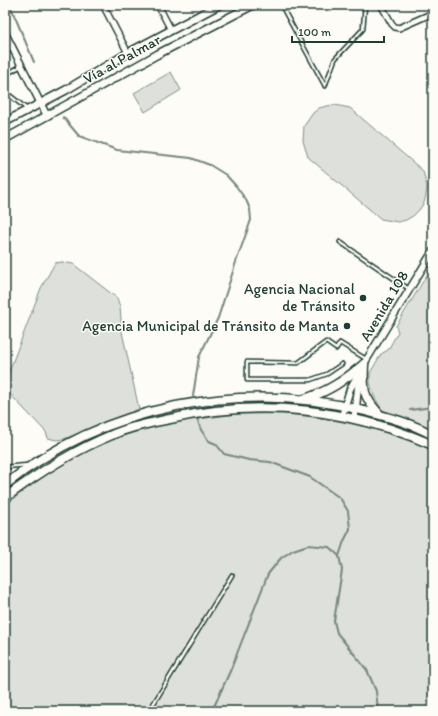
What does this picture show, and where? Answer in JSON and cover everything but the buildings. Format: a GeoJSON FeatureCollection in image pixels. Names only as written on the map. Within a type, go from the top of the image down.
{"type":"FeatureCollection","features":[{"type":"Feature","properties":{"kind":"main road","name":"Vía al Palmar"},"geometry":{"type":"LineString","coordinates":[[5,122],[219,5]]}},
{"type":"Feature","properties":{"kind":"main road","name":"Vía al Palmar"},"geometry":{"type":"LineString","coordinates":[[5,139],[158,54],[253,5]]}},
{"type":"Feature","properties":{"kind":"main road"},"geometry":{"type":"LineString","coordinates":[[303,399],[333,388],[365,362]]}},
{"type":"Feature","properties":{"kind":"main road"},"geometry":{"type":"LineString","coordinates":[[365,362],[363,382],[365,394],[369,402],[379,414]]}},
{"type":"Feature","properties":{"kind":"main road"},"geometry":{"type":"LineString","coordinates":[[5,485],[33,464],[91,432],[132,417],[173,406],[214,399],[242,397],[303,399],[356,408],[379,414],[399,420],[433,435]]}},
{"type":"Feature","properties":{"kind":"main road"},"geometry":{"type":"LineString","coordinates":[[5,498],[38,474],[71,454],[114,434],[136,426],[199,412],[273,408],[311,410],[354,418],[409,434],[433,445]]}},
{"type":"Feature","properties":{"kind":"street"},"geometry":{"type":"LineString","coordinates":[[103,5],[128,54]]}},
{"type":"Feature","properties":{"kind":"street"},"geometry":{"type":"LineString","coordinates":[[158,5],[171,30]]}},
{"type":"Feature","properties":{"kind":"street"},"geometry":{"type":"LineString","coordinates":[[381,5],[392,24],[399,28],[433,13]]}},
{"type":"Feature","properties":{"kind":"street"},"geometry":{"type":"LineString","coordinates":[[5,33],[47,116]]}},
{"type":"Feature","properties":{"kind":"street","name":"Avenida 108"},"geometry":{"type":"LineString","coordinates":[[342,416],[350,389],[433,251]]}},
{"type":"Feature","properties":{"kind":"street","name":"Avenida 108"},"geometry":{"type":"LineString","coordinates":[[354,418],[359,375]]}},
{"type":"Feature","properties":{"kind":"lane"},"geometry":{"type":"LineString","coordinates":[[281,5],[325,86],[335,59],[363,30],[365,5]]}},
{"type":"Feature","properties":{"kind":"lane"},"geometry":{"type":"LineString","coordinates":[[5,75],[22,66]]}},
{"type":"Feature","properties":{"kind":"lane"},"geometry":{"type":"LineString","coordinates":[[5,96],[8,94],[28,109]]}},
{"type":"Feature","properties":{"kind":"lane"},"geometry":{"type":"LineString","coordinates":[[340,242],[409,289]]}},
{"type":"Feature","properties":{"kind":"lane"},"geometry":{"type":"LineString","coordinates":[[342,364],[327,374],[310,380],[247,380],[247,362],[298,363],[326,342],[336,349],[340,343],[365,362]]}},
{"type":"Feature","properties":{"kind":"lane"},"geometry":{"type":"LineString","coordinates":[[5,467],[33,464],[38,474]]}},
{"type":"Feature","properties":{"kind":"lane"},"geometry":{"type":"LineString","coordinates":[[149,711],[232,575]]}},
{"type":"Feature","properties":{"kind":"shaded area"},"geometry":{"type":"Polygon","coordinates":[[[171,72],[181,90],[145,112],[134,93],[171,72]]]}},
{"type":"Feature","properties":{"kind":"shaded area"},"geometry":{"type":"Polygon","coordinates":[[[335,105],[350,108],[423,171],[427,187],[426,195],[424,203],[413,216],[398,222],[381,219],[308,157],[303,141],[304,126],[313,113],[319,108],[335,105]]]}},
{"type":"Feature","properties":{"kind":"shaded area"},"geometry":{"type":"Polygon","coordinates":[[[62,262],[73,264],[117,298],[120,307],[122,332],[139,409],[64,439],[56,440],[48,438],[46,432],[7,391],[5,388],[5,382],[41,288],[55,263],[62,262]]]}},
{"type":"Feature","properties":{"kind":"shaded area"},"geometry":{"type":"Polygon","coordinates":[[[433,265],[433,429],[382,410],[374,396],[370,383],[370,373],[381,354],[388,350],[398,332],[396,326],[433,265]]]}},
{"type":"Feature","properties":{"kind":"shaded area"},"geometry":{"type":"Polygon","coordinates":[[[238,414],[289,414],[349,423],[384,432],[433,451],[433,711],[5,711],[5,506],[52,471],[85,452],[103,444],[139,431],[163,425],[238,414]]]}},
{"type":"Feature","properties":{"kind":"waterway"},"geometry":{"type":"LineString","coordinates":[[10,5],[34,62]]}},
{"type":"Feature","properties":{"kind":"waterway"},"geometry":{"type":"LineString","coordinates":[[63,117],[79,136],[117,150],[191,158],[210,165],[226,175],[246,200],[250,209],[251,220],[218,318],[199,357],[193,396]]}},
{"type":"Feature","properties":{"kind":"waterway"},"geometry":{"type":"LineString","coordinates":[[410,410],[433,407]]}},
{"type":"Feature","properties":{"kind":"waterway"},"geometry":{"type":"LineString","coordinates":[[197,418],[201,430],[209,441],[216,444],[224,454],[249,460],[270,462],[310,477],[340,498],[348,511],[350,529],[339,556]]}},
{"type":"Feature","properties":{"kind":"waterway"},"geometry":{"type":"LineString","coordinates":[[212,711],[231,669],[268,574],[281,558],[293,550],[308,545],[329,547],[339,556],[342,570],[334,621],[337,633],[367,670],[376,691],[378,711]]}},
{"type":"Feature","properties":{"kind":"place","name":"Agencia Nacional de Tránsito"},"geometry":{"type":"Point","coordinates":[363,298]}},
{"type":"Feature","properties":{"kind":"place","name":"Agencia Municipal de Tránsito de Manta"},"geometry":{"type":"Point","coordinates":[347,326]}}]}
